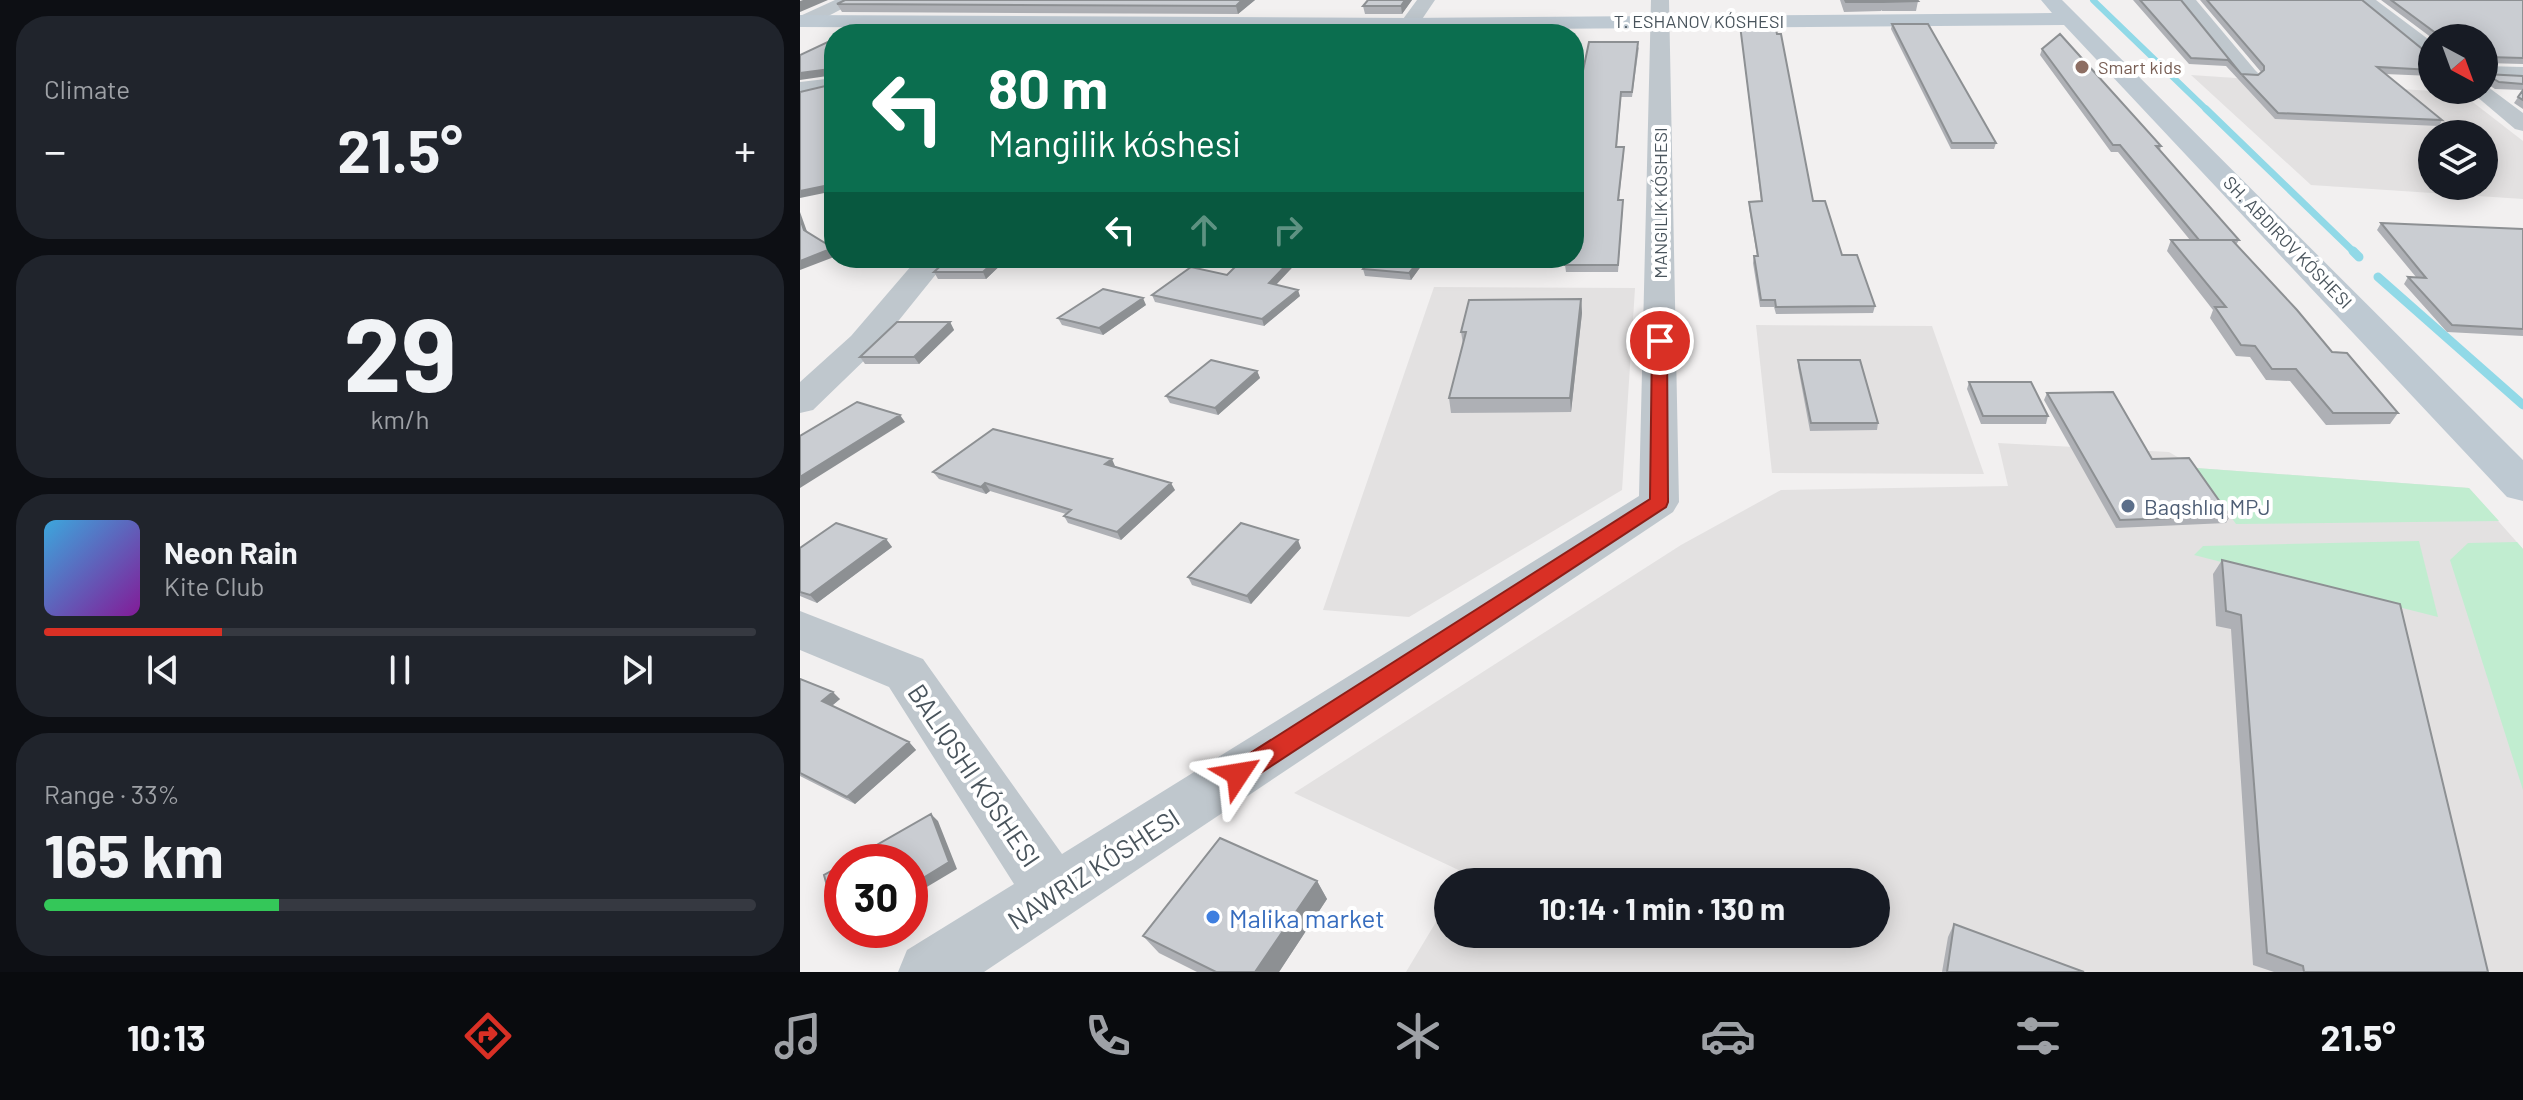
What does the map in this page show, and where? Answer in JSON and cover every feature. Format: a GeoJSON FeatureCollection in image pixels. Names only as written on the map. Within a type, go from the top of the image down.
{"type":"FeatureCollection","features":[{"type":"Feature","properties":{"kind":"main road","name":"T. ESHANOV KÓSHESI"},"geometry":{"type":"LineString","coordinates":[[1476,24],[1661,11],[2060,9]]}},
{"type":"Feature","properties":{"kind":"main road","name":"SH. ABDIROV KÓSHESI"},"geometry":{"type":"LineString","coordinates":[[2060,9],[2523,486]]}},
{"type":"Feature","properties":{"kind":"main road","name":"T. ESHANOV KÓSHESI"},"geometry":{"type":"LineString","coordinates":[[802,21],[858,24]]}},
{"type":"Feature","properties":{"kind":"street"},"geometry":{"type":"LineString","coordinates":[[802,21],[850,0]]}},
{"type":"Feature","properties":{"kind":"street"},"geometry":{"type":"LineString","coordinates":[[1409,24],[1426,0]]}},
{"type":"Feature","properties":{"kind":"street"},"geometry":{"type":"LineString","coordinates":[[2187,0],[2248,74]]}},
{"type":"Feature","properties":{"kind":"street"},"geometry":{"type":"LineString","coordinates":[[2365,0],[2418,41]]}},
{"type":"Feature","properties":{"kind":"street","name":"MANGILIK KÓSHESI"},"geometry":{"type":"LineString","coordinates":[[1054,893],[1659,502],[1661,11]]}},
{"type":"Feature","properties":{"kind":"street"},"geometry":{"type":"LineString","coordinates":[[2498,72],[2523,73]]}},
{"type":"Feature","properties":{"kind":"street"},"geometry":{"type":"LineString","coordinates":[[800,89],[824,85]]}},
{"type":"Feature","properties":{"kind":"street"},"geometry":{"type":"LineString","coordinates":[[2498,104],[2523,124]]}},
{"type":"Feature","properties":{"kind":"street"},"geometry":{"type":"LineString","coordinates":[[800,402],[863,343],[926,268]]}},
{"type":"Feature","properties":{"kind":"street"},"geometry":{"type":"LineString","coordinates":[[800,630],[906,673],[1054,893],[929,972]]}},
{"type":"Feature","properties":{"kind":"shaded area"},"geometry":{"type":"Polygon","coordinates":[[[2191,75],[2418,90],[2418,104],[2475,104],[2496,120],[2418,120],[2418,192],[2311,185],[2191,75]]]}},
{"type":"Feature","properties":{"kind":"shaded area"},"geometry":{"type":"Polygon","coordinates":[[[2498,122],[2523,141],[2523,199],[2498,197],[2498,122]]]}},
{"type":"Feature","properties":{"kind":"shaded area"},"geometry":{"type":"Polygon","coordinates":[[[1434,287],[1635,288],[1622,490],[1409,617],[1323,610],[1434,287]]]}},
{"type":"Feature","properties":{"kind":"shaded area"},"geometry":{"type":"Polygon","coordinates":[[[1756,325],[1932,326],[1984,474],[1772,473],[1756,325]]]}},
{"type":"Feature","properties":{"kind":"shaded area"},"geometry":{"type":"Polygon","coordinates":[[[1998,443],[2169,452],[2196,468],[2469,488],[2523,549],[2523,972],[1406,972],[1434,925],[1434,948],[1890,948],[1890,868],[1454,868],[1294,793],[1681,545],[1781,490],[2008,486],[1998,443]]]}},
{"type":"Feature","properties":{"kind":"green space"},"geometry":{"type":"Polygon","coordinates":[[[2196,468],[2469,488],[2499,521],[2236,524],[2196,468]]]}},
{"type":"Feature","properties":{"kind":"green space"},"geometry":{"type":"Polygon","coordinates":[[[2419,541],[2438,617],[2194,555],[2203,546],[2419,541]]]}},
{"type":"Feature","properties":{"kind":"green space"},"geometry":{"type":"Polygon","coordinates":[[[2517,542],[2523,549],[2523,790],[2450,560],[2468,543],[2517,542]]]}},
{"type":"Feature","properties":{"kind":"building"},"geometry":{"type":"Polygon","coordinates":[[[845,0],[1242,0],[1236,6],[837,4],[845,0]]]}},
{"type":"Feature","properties":{"kind":"building"},"geometry":{"type":"Polygon","coordinates":[[[1368,0],[1405,0],[1401,6],[1363,6],[1368,0]]]}},
{"type":"Feature","properties":{"kind":"building"},"geometry":{"type":"Polygon","coordinates":[[[1882,0],[1882,2],[1846,2],[1882,0]]]}},
{"type":"Feature","properties":{"kind":"building"},"geometry":{"type":"Polygon","coordinates":[[[1917,0],[1918,1],[1883,2],[1917,0]]]}},
{"type":"Feature","properties":{"kind":"building"},"geometry":{"type":"Polygon","coordinates":[[[2140,0],[2181,0],[2240,72],[2228,60],[2191,58],[2140,0]]]}},
{"type":"Feature","properties":{"kind":"building"},"geometry":{"type":"Polygon","coordinates":[[[2207,0],[2362,0],[2418,46],[2418,69],[2377,67],[2418,100],[2418,104],[2422,104],[2442,120],[2278,113],[2241,74],[2258,75],[2264,66],[2207,0]]]}},
{"type":"Feature","properties":{"kind":"building"},"geometry":{"type":"Polygon","coordinates":[[[2391,0],[2523,0],[2523,58],[2498,57],[2498,24],[2423,24],[2391,0]]]}},
{"type":"Feature","properties":{"kind":"building"},"geometry":{"type":"Polygon","coordinates":[[[1892,24],[1928,24],[1996,143],[1952,143],[1892,24]]]}},
{"type":"Feature","properties":{"kind":"building"},"geometry":{"type":"Polygon","coordinates":[[[1740,25],[1775,25],[1777,34],[1781,34],[1813,201],[1825,201],[1842,255],[1857,255],[1875,306],[1776,307],[1775,300],[1761,300],[1749,202],[1762,201],[1740,25]]]}},
{"type":"Feature","properties":{"kind":"building"},"geometry":{"type":"Polygon","coordinates":[[[2060,34],[2161,146],[2156,146],[2239,240],[2199,240],[2120,145],[2113,145],[2042,49],[2060,34]]]}},
{"type":"Feature","properties":{"kind":"building"},"geometry":{"type":"Polygon","coordinates":[[[1589,42],[1638,42],[1632,92],[1621,92],[1616,147],[1624,147],[1618,200],[1623,200],[1618,265],[1584,265],[1584,66],[1589,42]]]}},
{"type":"Feature","properties":{"kind":"building"},"geometry":{"type":"Polygon","coordinates":[[[824,44],[824,70],[800,73],[800,55],[824,44]]]}},
{"type":"Feature","properties":{"kind":"building"},"geometry":{"type":"Polygon","coordinates":[[[2498,75],[2523,76],[2523,84],[2499,82],[2498,75]]]}},
{"type":"Feature","properties":{"kind":"building"},"geometry":{"type":"Polygon","coordinates":[[[824,86],[824,186],[800,191],[800,92],[824,86]]]}},
{"type":"Feature","properties":{"kind":"building"},"geometry":{"type":"Polygon","coordinates":[[[800,218],[804,230],[824,242],[824,252],[800,261],[800,218]]]}},
{"type":"Feature","properties":{"kind":"building"},"geometry":{"type":"Polygon","coordinates":[[[2381,223],[2523,229],[2523,329],[2452,325],[2408,277],[2426,278],[2381,223]]]}},
{"type":"Feature","properties":{"kind":"building"},"geometry":{"type":"Polygon","coordinates":[[[2171,240],[2232,240],[2332,352],[2347,353],[2398,413],[2333,413],[2296,369],[2272,369],[2255,346],[2241,345],[2215,307],[2226,307],[2171,240]]]}},
{"type":"Feature","properties":{"kind":"building"},"geometry":{"type":"Polygon","coordinates":[[[938,268],[987,268],[983,272],[934,272],[938,268]]]}},
{"type":"Feature","properties":{"kind":"building"},"geometry":{"type":"Polygon","coordinates":[[[1190,268],[1227,275],[1234,268],[1283,268],[1269,283],[1298,290],[1262,319],[1152,295],[1190,268]]]}},
{"type":"Feature","properties":{"kind":"building"},"geometry":{"type":"Polygon","coordinates":[[[1364,268],[1413,268],[1409,273],[1364,268]]]}},
{"type":"Feature","properties":{"kind":"building"},"geometry":{"type":"Polygon","coordinates":[[[1103,289],[1143,298],[1099,328],[1058,318],[1103,289]]]}},
{"type":"Feature","properties":{"kind":"building"},"geometry":{"type":"Polygon","coordinates":[[[1581,299],[1570,398],[1449,398],[1466,332],[1461,332],[1469,300],[1581,299]]]}},
{"type":"Feature","properties":{"kind":"building"},"geometry":{"type":"Polygon","coordinates":[[[897,322],[950,322],[914,357],[860,357],[897,322]]]}},
{"type":"Feature","properties":{"kind":"building"},"geometry":{"type":"Polygon","coordinates":[[[1211,360],[1257,371],[1215,408],[1166,396],[1211,360]]]}},
{"type":"Feature","properties":{"kind":"building"},"geometry":{"type":"Polygon","coordinates":[[[1798,360],[1860,360],[1878,423],[1811,423],[1798,360]]]}},
{"type":"Feature","properties":{"kind":"building"},"geometry":{"type":"Polygon","coordinates":[[[1969,382],[2031,382],[2048,416],[1983,416],[1969,382]]]}},
{"type":"Feature","properties":{"kind":"building"},"geometry":{"type":"Polygon","coordinates":[[[2113,392],[2152,459],[2189,458],[2230,516],[2120,520],[2047,393],[2113,392]]]}},
{"type":"Feature","properties":{"kind":"building"},"geometry":{"type":"Polygon","coordinates":[[[857,402],[900,415],[800,477],[800,436],[857,402]]]}},
{"type":"Feature","properties":{"kind":"building"},"geometry":{"type":"Polygon","coordinates":[[[993,429],[1112,459],[1105,464],[1171,483],[1117,532],[1064,516],[1071,510],[985,483],[981,487],[933,472],[993,429]]]}},
{"type":"Feature","properties":{"kind":"building"},"geometry":{"type":"Polygon","coordinates":[[[836,523],[886,539],[810,595],[800,592],[800,548],[836,523]]]}},
{"type":"Feature","properties":{"kind":"building"},"geometry":{"type":"Polygon","coordinates":[[[1241,523],[1298,540],[1247,596],[1188,577],[1241,523]]]}},
{"type":"Feature","properties":{"kind":"building"},"geometry":{"type":"Polygon","coordinates":[[[2222,560],[2400,604],[2488,972],[2304,972],[2303,966],[2267,953],[2241,615],[2226,611],[2222,560]]]}},
{"type":"Feature","properties":{"kind":"building"},"geometry":{"type":"Polygon","coordinates":[[[800,679],[833,692],[822,701],[909,742],[847,797],[800,773],[800,679]]]}},
{"type":"Feature","properties":{"kind":"building"},"geometry":{"type":"Polygon","coordinates":[[[931,814],[949,862],[928,875],[928,844],[878,844],[931,814]]]}},
{"type":"Feature","properties":{"kind":"building"},"geometry":{"type":"Polygon","coordinates":[[[1220,838],[1317,881],[1255,972],[1216,972],[1143,936],[1220,838]]]}},
{"type":"Feature","properties":{"kind":"building"},"geometry":{"type":"Polygon","coordinates":[[[1954,924],[2084,972],[1947,972],[1954,924]]]}},
{"type":"Feature","properties":{"kind":"waterway"},"geometry":{"type":"LineString","coordinates":[[2093,0],[2208,111]]}},
{"type":"Feature","properties":{"kind":"waterway"},"geometry":{"type":"LineString","coordinates":[[2206,109],[2355,253]]}},
{"type":"Feature","properties":{"kind":"waterway"},"geometry":{"type":"LineString","coordinates":[[2355,253],[2359,257]]}},
{"type":"Feature","properties":{"kind":"waterway"},"geometry":{"type":"LineString","coordinates":[[2378,277],[2523,405]]}},
{"type":"Feature","properties":{"kind":"place","name":"Smart kids"},"geometry":{"type":"Point","coordinates":[2082,67]}},
{"type":"Feature","properties":{"kind":"place","name":"Baqshlıq MPJ"},"geometry":{"type":"Point","coordinates":[2128,506]}},
{"type":"Feature","properties":{"kind":"place","name":"Malika market"},"geometry":{"type":"Point","coordinates":[1213,917]}},
{"type":"Feature","properties":{"kind":"route"},"geometry":{"type":"LineString","coordinates":[[1238,774],[1659,502],[1660,341]]}}]}
